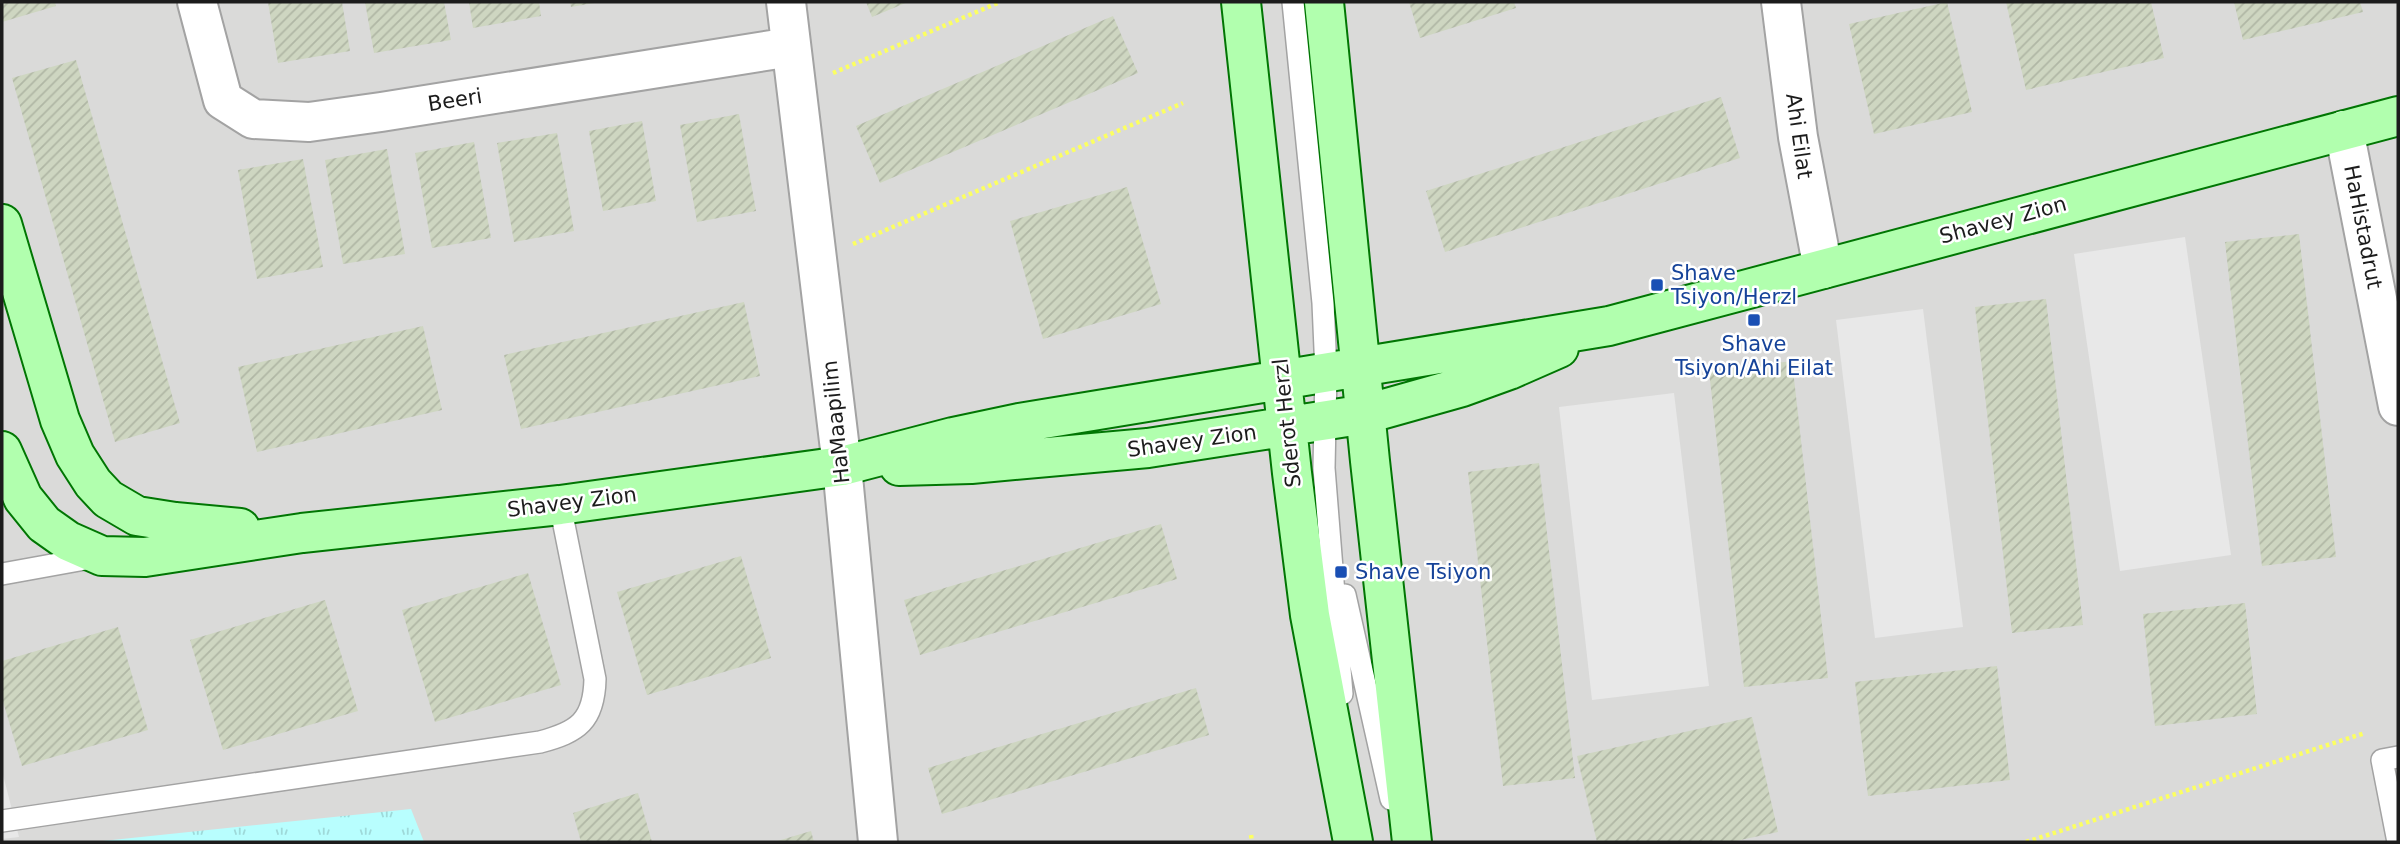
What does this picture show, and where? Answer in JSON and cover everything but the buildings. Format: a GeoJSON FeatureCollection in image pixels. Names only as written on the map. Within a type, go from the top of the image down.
{"type":"FeatureCollection","features":[{"type":"Feature","properties":{"kind":"street","name":"Beeri"},"geometry":{"type":"LineString","coordinates":[[197,2],[223,100],[253,119],[309,122],[791,47]]}},
{"type":"Feature","properties":{"kind":"street","name":"HaMaapilim"},"geometry":{"type":"LineString","coordinates":[[786,2],[842,466],[878,842]]}},
{"type":"Feature","properties":{"kind":"street","name":"Sderot Herzl"},"geometry":{"type":"LineString","coordinates":[[1241,2],[1310,615],[1353,840]]}},
{"type":"Feature","properties":{"kind":"street"},"geometry":{"type":"LineString","coordinates":[[1324,2],[1343,369],[1366,414],[1412,842]]}},
{"type":"Feature","properties":{"kind":"street","name":"Ahi Eilat"},"geometry":{"type":"LineString","coordinates":[[1781,2],[1798,136],[1822,269]]}},
{"type":"Feature","properties":{"kind":"street","name":"Shavey Zion"},"geometry":{"type":"LineString","coordinates":[[102,556],[145,557],[302,533],[560,505],[842,466],[1019,423],[1609,326],[2398,116]]}},
{"type":"Feature","properties":{"kind":"street","name":"HaHistadrut"},"geometry":{"type":"LineString","coordinates":[[2344,130],[2398,406]]}},
{"type":"Feature","properties":{"kind":"street","name":"Shavey Zion"},"geometry":{"type":"LineString","coordinates":[[2,224],[60,420],[75,455],[93,483],[108,499],[137,516],[302,533]]}},
{"type":"Feature","properties":{"kind":"street","name":"Shavey Zion"},"geometry":{"type":"LineString","coordinates":[[842,466],[971,464],[1148,448],[1366,414],[1474,383],[1609,326]]}},
{"type":"Feature","properties":{"kind":"street"},"geometry":{"type":"LineString","coordinates":[[2,451],[23,498],[44,524],[68,541],[102,556]]}},
{"type":"Feature","properties":{"kind":"lane"},"geometry":{"type":"LineString","coordinates":[[1293,2],[1324,303],[1343,369],[1325,421],[1324,468],[1353,840]]}},
{"type":"Feature","properties":{"kind":"lane"},"geometry":{"type":"LineString","coordinates":[[2,821],[540,742],[573,730],[581,725],[591,708],[594,680],[560,505]]}},
{"type":"Feature","properties":{"kind":"lane"},"geometry":{"type":"LineString","coordinates":[[1328,521],[1401,842]]}},
{"type":"Feature","properties":{"kind":"lane"},"geometry":{"type":"LineString","coordinates":[[2,574],[102,556]]}},
{"type":"Feature","properties":{"kind":"lane"},"geometry":{"type":"LineString","coordinates":[[2390,759],[2398,842]]}},
{"type":"Feature","properties":{"kind":"path"},"geometry":{"type":"LineString","coordinates":[[796,89],[1000,2]]}},
{"type":"Feature","properties":{"kind":"path"},"geometry":{"type":"LineString","coordinates":[[817,260],[1183,103]]}},
{"type":"Feature","properties":{"kind":"path"},"geometry":{"type":"LineString","coordinates":[[2026,842],[2376,729],[2390,759]]}},
{"type":"Feature","properties":{"kind":"path"},"geometry":{"type":"LineString","coordinates":[[1251,835],[1252,842]]}},
{"type":"Feature","properties":{"kind":"shaded area"},"geometry":{"type":"Polygon","coordinates":[[[2,2],[2398,2],[2398,842],[2,842],[2,2]]]}},
{"type":"Feature","properties":{"kind":"shaded area"},"geometry":{"type":"Polygon","coordinates":[[[2185,237],[2231,555],[2120,571],[2074,254],[2185,237]]]}},
{"type":"Feature","properties":{"kind":"shaded area"},"geometry":{"type":"Polygon","coordinates":[[[1923,309],[1963,627],[1875,638],[1836,320],[1923,309]]]}},
{"type":"Feature","properties":{"kind":"shaded area"},"geometry":{"type":"Polygon","coordinates":[[[1674,393],[1709,686],[1592,700],[1559,407],[1674,393]]]}},
{"type":"Feature","properties":{"kind":"shaded area"},"geometry":{"type":"Polygon","coordinates":[[[2,771],[19,837],[2,839],[2,771]]]}},
{"type":"Feature","properties":{"kind":"green space"},"geometry":{"type":"Polygon","coordinates":[[[411,809],[424,842],[93,842],[411,809]]]}},
{"type":"Feature","properties":{"kind":"place","name":"Shave Tsiyon/Herzl"},"geometry":{"type":"Point","coordinates":[1657,285]}},
{"type":"Feature","properties":{"kind":"place","name":"Shave Tsiyon/Ahi Eilat"},"geometry":{"type":"Point","coordinates":[1754,320]}},
{"type":"Feature","properties":{"kind":"place","name":"Shave Tsiyon"},"geometry":{"type":"Point","coordinates":[1341,572]}}]}
